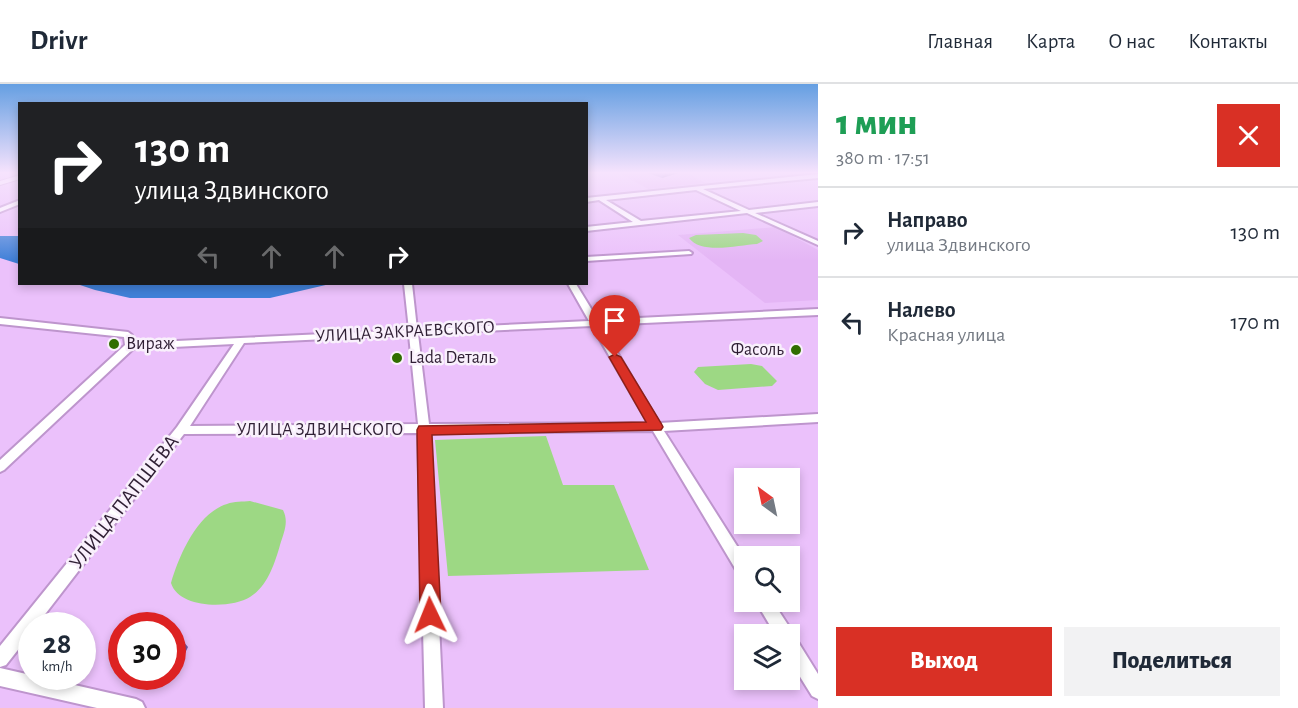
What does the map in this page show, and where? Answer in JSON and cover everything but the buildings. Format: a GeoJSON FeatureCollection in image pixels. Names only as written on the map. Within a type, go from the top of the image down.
{"type":"FeatureCollection","features":[{"type":"Feature","properties":{"kind":"street"},"geometry":{"type":"LineString","coordinates":[[606,202],[639,223]]}},
{"type":"Feature","properties":{"kind":"street"},"geometry":{"type":"LineString","coordinates":[[728,202],[818,243]]}},
{"type":"Feature","properties":{"kind":"street"},"geometry":{"type":"LineString","coordinates":[[0,213],[18,203]]}},
{"type":"Feature","properties":{"kind":"street"},"geometry":{"type":"LineString","coordinates":[[588,229],[818,204]]}},
{"type":"Feature","properties":{"kind":"street"},"geometry":{"type":"LineString","coordinates":[[588,259],[689,253]]}},
{"type":"Feature","properties":{"kind":"street"},"geometry":{"type":"LineString","coordinates":[[408,285],[424,430],[434,708]]}},
{"type":"Feature","properties":{"kind":"street"},"geometry":{"type":"LineString","coordinates":[[573,285],[734,554]]}},
{"type":"Feature","properties":{"kind":"street","name":"УЛИЦА ЗАКРАЕВСКОГО"},"geometry":{"type":"LineString","coordinates":[[130,346],[818,312]]}},
{"type":"Feature","properties":{"kind":"street"},"geometry":{"type":"LineString","coordinates":[[0,321],[128,335],[130,346],[0,467]]}},
{"type":"Feature","properties":{"kind":"street","name":"УЛИЦА ПАПШЕВА"},"geometry":{"type":"LineString","coordinates":[[0,659],[181,430],[241,340]]}},
{"type":"Feature","properties":{"kind":"street","name":"УЛИЦА ЗДВИНСКОГО"},"geometry":{"type":"LineString","coordinates":[[181,430],[656,427],[818,418]]}},
{"type":"Feature","properties":{"kind":"street"},"geometry":{"type":"LineString","coordinates":[[800,661],[818,690]]}},
{"type":"Feature","properties":{"kind":"street"},"geometry":{"type":"LineString","coordinates":[[0,677],[136,708]]}},
{"type":"Feature","properties":{"kind":"shaded area"},"geometry":{"type":"Polygon","coordinates":[[[776,227],[818,250],[818,300],[765,303],[678,235],[776,227]]]}},
{"type":"Feature","properties":{"kind":"green space"},"geometry":{"type":"Polygon","coordinates":[[[743,233],[756,235],[763,241],[757,244],[711,248],[695,243],[689,238],[696,235],[743,233]]]}},
{"type":"Feature","properties":{"kind":"green space"},"geometry":{"type":"Polygon","coordinates":[[[751,364],[762,366],[777,381],[772,386],[718,390],[705,384],[694,372],[698,367],[751,364]]]}},
{"type":"Feature","properties":{"kind":"green space"},"geometry":{"type":"Polygon","coordinates":[[[546,436],[563,485],[614,485],[649,570],[448,576],[435,440],[546,436]]]}},
{"type":"Feature","properties":{"kind":"green space"},"geometry":{"type":"Polygon","coordinates":[[[250,501],[283,510],[286,519],[278,552],[266,581],[250,597],[231,604],[206,604],[184,598],[176,592],[171,583],[184,549],[198,526],[216,509],[230,503],[250,501]]]}},
{"type":"Feature","properties":{"kind":"water"},"geometry":{"type":"Polygon","coordinates":[[[0,236],[18,236],[18,264],[0,258],[0,236]]]}},
{"type":"Feature","properties":{"kind":"water"},"geometry":{"type":"Polygon","coordinates":[[[80,285],[326,285],[270,298],[130,298],[80,285]]]}},
{"type":"Feature","properties":{"kind":"place","name":"Вираж"},"geometry":{"type":"Point","coordinates":[114,344]}},
{"type":"Feature","properties":{"kind":"place","name":"Фасоль"},"geometry":{"type":"Point","coordinates":[796,350]}},
{"type":"Feature","properties":{"kind":"place","name":"Lada Dеталь"},"geometry":{"type":"Point","coordinates":[397,358]}},
{"type":"Feature","properties":{"kind":"route"},"geometry":{"type":"LineString","coordinates":[[430,615],[424,430],[656,427],[615,357]]}}]}
